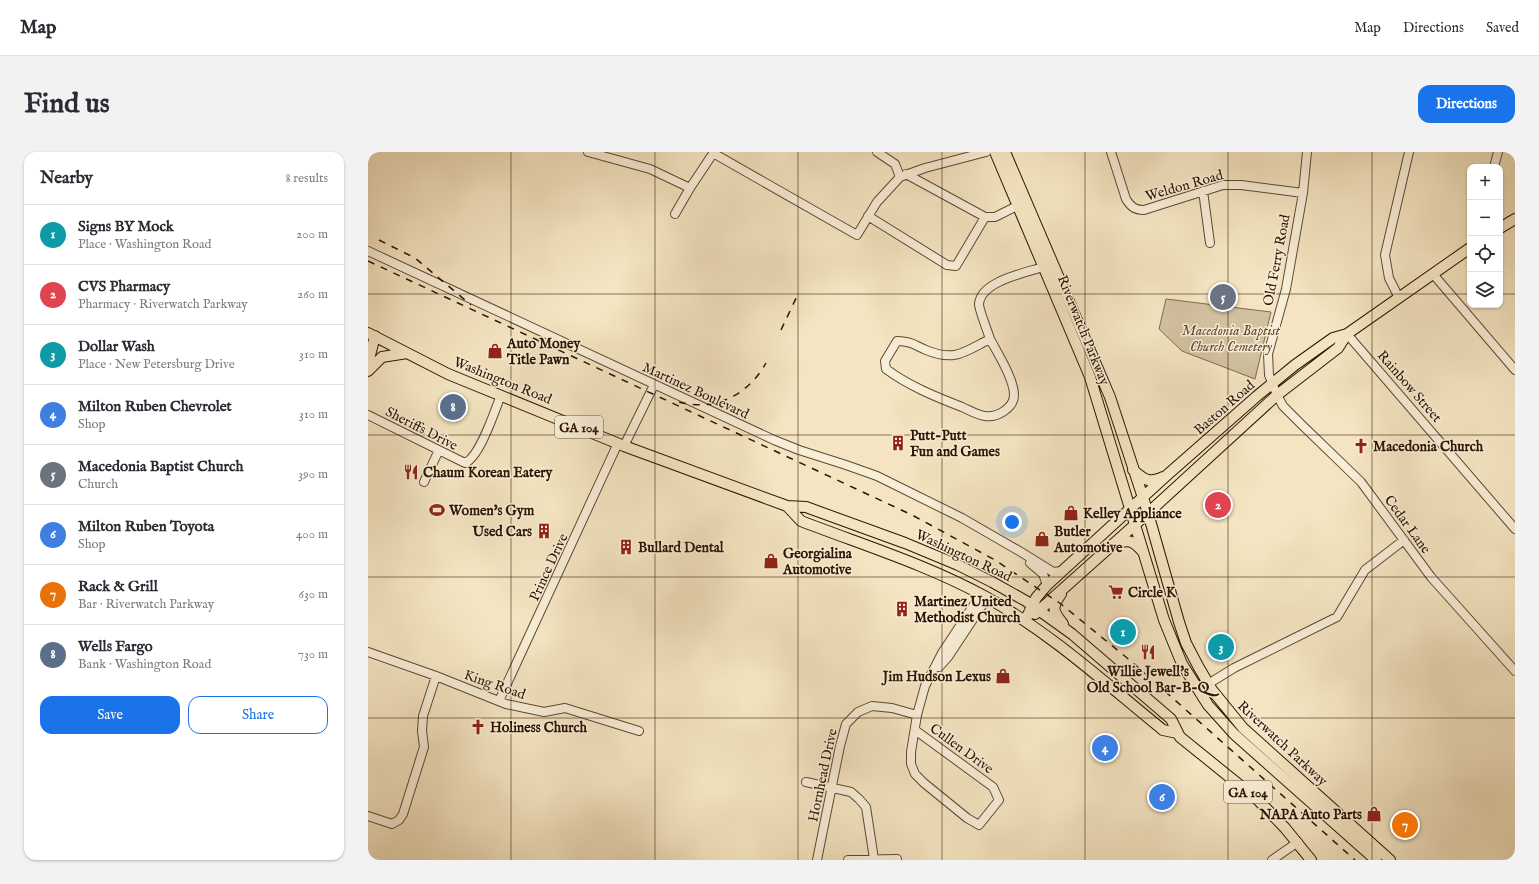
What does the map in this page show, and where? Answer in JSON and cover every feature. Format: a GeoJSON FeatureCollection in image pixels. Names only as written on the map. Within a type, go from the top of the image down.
{"type":"FeatureCollection","features":[{"type":"Feature","properties":{"kind":"main road","name":"Riverwatch Parkway"},"geometry":{"type":"LineString","coordinates":[[995,152],[1090,377],[1168,630],[1187,673],[1220,719],[1254,752],[1376,860]]}},
{"type":"Feature","properties":{"kind":"main road","name":"Riverwatch Parkway"},"geometry":{"type":"LineString","coordinates":[[1005,152],[1101,373],[1121,429],[1142,499],[1148,513],[1180,626],[1186,643],[1208,684],[1243,728],[1390,860]]}},
{"type":"Feature","properties":{"kind":"main road"},"geometry":{"type":"LineString","coordinates":[[1503,226],[1514,221]]}},
{"type":"Feature","properties":{"kind":"main road","name":"Baston Road"},"geometry":{"type":"LineString","coordinates":[[1025,621],[1035,608],[1036,598],[1047,585],[1166,476],[1272,384],[1333,338],[1347,334],[1467,250]]}},
{"type":"Feature","properties":{"kind":"main road"},"geometry":{"type":"LineString","coordinates":[[368,363],[372,334]]}},
{"type":"Feature","properties":{"kind":"main road","name":"Washington Road"},"geometry":{"type":"LineString","coordinates":[[372,334],[448,374],[621,444],[787,506],[806,507],[932,553],[976,573],[1010,592],[1069,632],[1171,719],[1177,733],[1258,800],[1298,842],[1311,860]]}},
{"type":"Feature","properties":{"kind":"main road"},"geometry":{"type":"LineString","coordinates":[[1035,608],[1064,588],[1276,395],[1338,348],[1347,334]]}},
{"type":"Feature","properties":{"kind":"main road"},"geometry":{"type":"LineString","coordinates":[[368,371],[382,356],[407,353]]}},
{"type":"Feature","properties":{"kind":"main road"},"geometry":{"type":"LineString","coordinates":[[1132,469],[1145,480],[1152,481],[1166,476]]}},
{"type":"Feature","properties":{"kind":"main road","name":"Washington Road"},"geometry":{"type":"LineString","coordinates":[[787,506],[801,521],[927,568],[984,596],[1025,621],[1066,650],[1163,730],[1177,733]]}},
{"type":"Feature","properties":{"kind":"main road"},"geometry":{"type":"LineString","coordinates":[[1112,544],[1129,541],[1137,545],[1144,553]]}},
{"type":"Feature","properties":{"kind":"main road"},"geometry":{"type":"LineString","coordinates":[[1010,592],[1030,596],[1047,585]]}},
{"type":"Feature","properties":{"kind":"main road"},"geometry":{"type":"LineString","coordinates":[[1064,588],[1054,607],[1055,613],[1069,632]]}},
{"type":"Feature","properties":{"kind":"main road"},"geometry":{"type":"LineString","coordinates":[[1168,630],[1180,626]]}},
{"type":"Feature","properties":{"kind":"street"},"geometry":{"type":"LineString","coordinates":[[588,152],[650,168],[690,188]]}},
{"type":"Feature","properties":{"kind":"street"},"geometry":{"type":"LineString","coordinates":[[675,214],[713,152],[857,235],[868,216],[887,190],[903,176],[925,168],[986,152]]}},
{"type":"Feature","properties":{"kind":"street"},"geometry":{"type":"LineString","coordinates":[[877,152],[895,164],[903,176],[985,217],[995,217],[1017,206]]}},
{"type":"Feature","properties":{"kind":"street","name":"Weldon Road"},"geometry":{"type":"LineString","coordinates":[[1111,152],[1126,199],[1130,206],[1137,210],[1144,210],[1223,185],[1232,184],[1303,193]]}},
{"type":"Feature","properties":{"kind":"street","name":"Old Ferry Road"},"geometry":{"type":"LineString","coordinates":[[1276,395],[1269,375],[1268,354],[1286,289],[1303,193],[1308,152]]}},
{"type":"Feature","properties":{"kind":"street"},"geometry":{"type":"LineString","coordinates":[[1399,298],[1389,278],[1385,255],[1409,152]]}},
{"type":"Feature","properties":{"kind":"street"},"geometry":{"type":"LineString","coordinates":[[1495,164],[1498,152]]}},
{"type":"Feature","properties":{"kind":"street"},"geometry":{"type":"LineString","coordinates":[[1203,191],[1210,243]]}},
{"type":"Feature","properties":{"kind":"street"},"geometry":{"type":"LineString","coordinates":[[868,216],[947,265],[956,266],[985,217]]}},
{"type":"Feature","properties":{"kind":"street","name":"Martinez Boulevard"},"geometry":{"type":"LineString","coordinates":[[368,251],[787,446],[846,464],[877,476],[962,518],[1053,572],[1062,571]]}},
{"type":"Feature","properties":{"kind":"street"},"geometry":{"type":"LineString","coordinates":[[990,339],[950,357],[938,355],[910,342],[897,341],[885,361],[886,369],[896,376],[940,398],[977,413],[986,416],[1000,414],[1009,407],[1014,397],[1013,386],[990,339],[979,304],[984,291],[1000,281],[1043,267]]}},
{"type":"Feature","properties":{"kind":"street"},"geometry":{"type":"LineString","coordinates":[[1433,274],[1515,370]]}},
{"type":"Feature","properties":{"kind":"street","name":"Rainbow Street"},"geometry":{"type":"LineString","coordinates":[[1347,334],[1515,529]]}},
{"type":"Feature","properties":{"kind":"street","name":"Prince Drive"},"geometry":{"type":"LineString","coordinates":[[499,701],[621,444],[654,385]]}},
{"type":"Feature","properties":{"kind":"street","name":"Sheriffs Drive"},"geometry":{"type":"LineString","coordinates":[[368,415],[460,462],[465,463],[470,461],[475,455],[501,395]]}},
{"type":"Feature","properties":{"kind":"street","name":"Cedar Lane"},"geometry":{"type":"LineString","coordinates":[[1276,395],[1283,406],[1361,482],[1440,589],[1515,671]]}},
{"type":"Feature","properties":{"kind":"street"},"geometry":{"type":"LineString","coordinates":[[424,482],[439,450]]}},
{"type":"Feature","properties":{"kind":"street"},"geometry":{"type":"LineString","coordinates":[[1208,684],[1234,668],[1337,617],[1365,570],[1404,540]]}},
{"type":"Feature","properties":{"kind":"street","name":"Martinez Boulevard"},"geometry":{"type":"LineString","coordinates":[[1014,548],[1043,574],[1047,585]]}},
{"type":"Feature","properties":{"kind":"street"},"geometry":{"type":"LineString","coordinates":[[915,730],[917,715],[925,686],[931,677],[942,653],[984,596]]}},
{"type":"Feature","properties":{"kind":"street","name":"King Road"},"geometry":{"type":"LineString","coordinates":[[368,652],[436,676],[499,701],[544,712],[565,708],[639,730]]}},
{"type":"Feature","properties":{"kind":"street"},"geometry":{"type":"LineString","coordinates":[[368,816],[392,824],[399,820],[403,814],[424,747],[422,731],[423,716],[436,676]]}},
{"type":"Feature","properties":{"kind":"street","name":"Hornhead Drive"},"geometry":{"type":"LineString","coordinates":[[817,860],[831,788],[846,724],[858,712],[872,706],[892,708],[917,715]]}},
{"type":"Feature","properties":{"kind":"street","name":"Cullen Drive"},"geometry":{"type":"LineString","coordinates":[[915,730],[993,787],[999,800],[979,825],[967,818],[915,774],[911,764],[911,752],[915,730]]}},
{"type":"Feature","properties":{"kind":"street"},"geometry":{"type":"LineString","coordinates":[[806,782],[851,792],[866,807],[874,858]]}},
{"type":"Feature","properties":{"kind":"street"},"geometry":{"type":"LineString","coordinates":[[1272,860],[1298,842]]}},
{"type":"Feature","properties":{"kind":"street"},"geometry":{"type":"LineString","coordinates":[[848,860],[874,858],[897,859]]}},
{"type":"Feature","properties":{"kind":"green space","name":"Macedonia Baptist Church Cemetery"},"geometry":{"type":"Polygon","coordinates":[[[1166,299],[1271,312],[1255,379],[1182,351],[1159,329],[1166,299]]]}},
{"type":"Feature","properties":{"kind":"railway"},"geometry":{"type":"LineString","coordinates":[[379,240],[415,258],[471,305]]}},
{"type":"Feature","properties":{"kind":"railway"},"geometry":{"type":"LineString","coordinates":[[368,261],[912,515],[995,560],[1061,604],[1132,662],[1355,860]]}},
{"type":"Feature","properties":{"kind":"railway"},"geometry":{"type":"LineString","coordinates":[[781,330],[799,292]]}},
{"type":"Feature","properties":{"kind":"railway"},"geometry":{"type":"LineString","coordinates":[[679,402],[692,405],[705,405],[729,398],[750,384],[766,363]]}},
{"type":"Feature","properties":{"kind":"place","name":"Macedonia Baptist Church"},"geometry":{"type":"Point","coordinates":[1223,297]}},
{"type":"Feature","properties":{"kind":"place","name":"Auto Money Title Pawn"},"geometry":{"type":"Point","coordinates":[495,351]}},
{"type":"Feature","properties":{"kind":"place","name":"Wells Fargo"},"geometry":{"type":"Point","coordinates":[453,407]}},
{"type":"Feature","properties":{"kind":"place","name":"Putt-Putt Fun and Games"},"geometry":{"type":"Point","coordinates":[898,443]}},
{"type":"Feature","properties":{"kind":"place","name":"Macedonia Church"},"geometry":{"type":"Point","coordinates":[1361,446]}},
{"type":"Feature","properties":{"kind":"place","name":"Chaum Korean Eatery"},"geometry":{"type":"Point","coordinates":[411,472]}},
{"type":"Feature","properties":{"kind":"place","name":"CVS Pharmacy"},"geometry":{"type":"Point","coordinates":[1218,505]}},
{"type":"Feature","properties":{"kind":"place","name":"Women's Gym"},"geometry":{"type":"Point","coordinates":[437,510]}},
{"type":"Feature","properties":{"kind":"place","name":"Kelley Appliance"},"geometry":{"type":"Point","coordinates":[1071,513]}},
{"type":"Feature","properties":{"kind":"place","name":"Used Cars"},"geometry":{"type":"Point","coordinates":[544,531]}},
{"type":"Feature","properties":{"kind":"place","name":"Butler Automotive"},"geometry":{"type":"Point","coordinates":[1042,539]}},
{"type":"Feature","properties":{"kind":"place","name":"Bullard Dental"},"geometry":{"type":"Point","coordinates":[626,547]}},
{"type":"Feature","properties":{"kind":"place","name":"Georgialina Automotive"},"geometry":{"type":"Point","coordinates":[771,561]}},
{"type":"Feature","properties":{"kind":"place","name":"Circle K"},"geometry":{"type":"Point","coordinates":[1116,592]}},
{"type":"Feature","properties":{"kind":"place","name":"Martinez United Methodist Church"},"geometry":{"type":"Point","coordinates":[902,609]}},
{"type":"Feature","properties":{"kind":"place","name":"Signs BY Mock"},"geometry":{"type":"Point","coordinates":[1123,632]}},
{"type":"Feature","properties":{"kind":"place","name":"Dollar Wash"},"geometry":{"type":"Point","coordinates":[1221,647]}},
{"type":"Feature","properties":{"kind":"place","name":"Willie Jewell's Old School Bar-B-Q"},"geometry":{"type":"Point","coordinates":[1148,652]}},
{"type":"Feature","properties":{"kind":"place","name":"Jim Hudson Lexus"},"geometry":{"type":"Point","coordinates":[1003,676]}},
{"type":"Feature","properties":{"kind":"place","name":"Holiness Church"},"geometry":{"type":"Point","coordinates":[478,727]}},
{"type":"Feature","properties":{"kind":"place","name":"Milton Ruben Chevrolet"},"geometry":{"type":"Point","coordinates":[1105,748]}},
{"type":"Feature","properties":{"kind":"place","name":"Milton Ruben Toyota"},"geometry":{"type":"Point","coordinates":[1162,797]}},
{"type":"Feature","properties":{"kind":"place","name":"NAPA Auto Parts"},"geometry":{"type":"Point","coordinates":[1374,814]}},
{"type":"Feature","properties":{"kind":"place","name":"Rack & Grill"},"geometry":{"type":"Point","coordinates":[1405,825]}}]}
